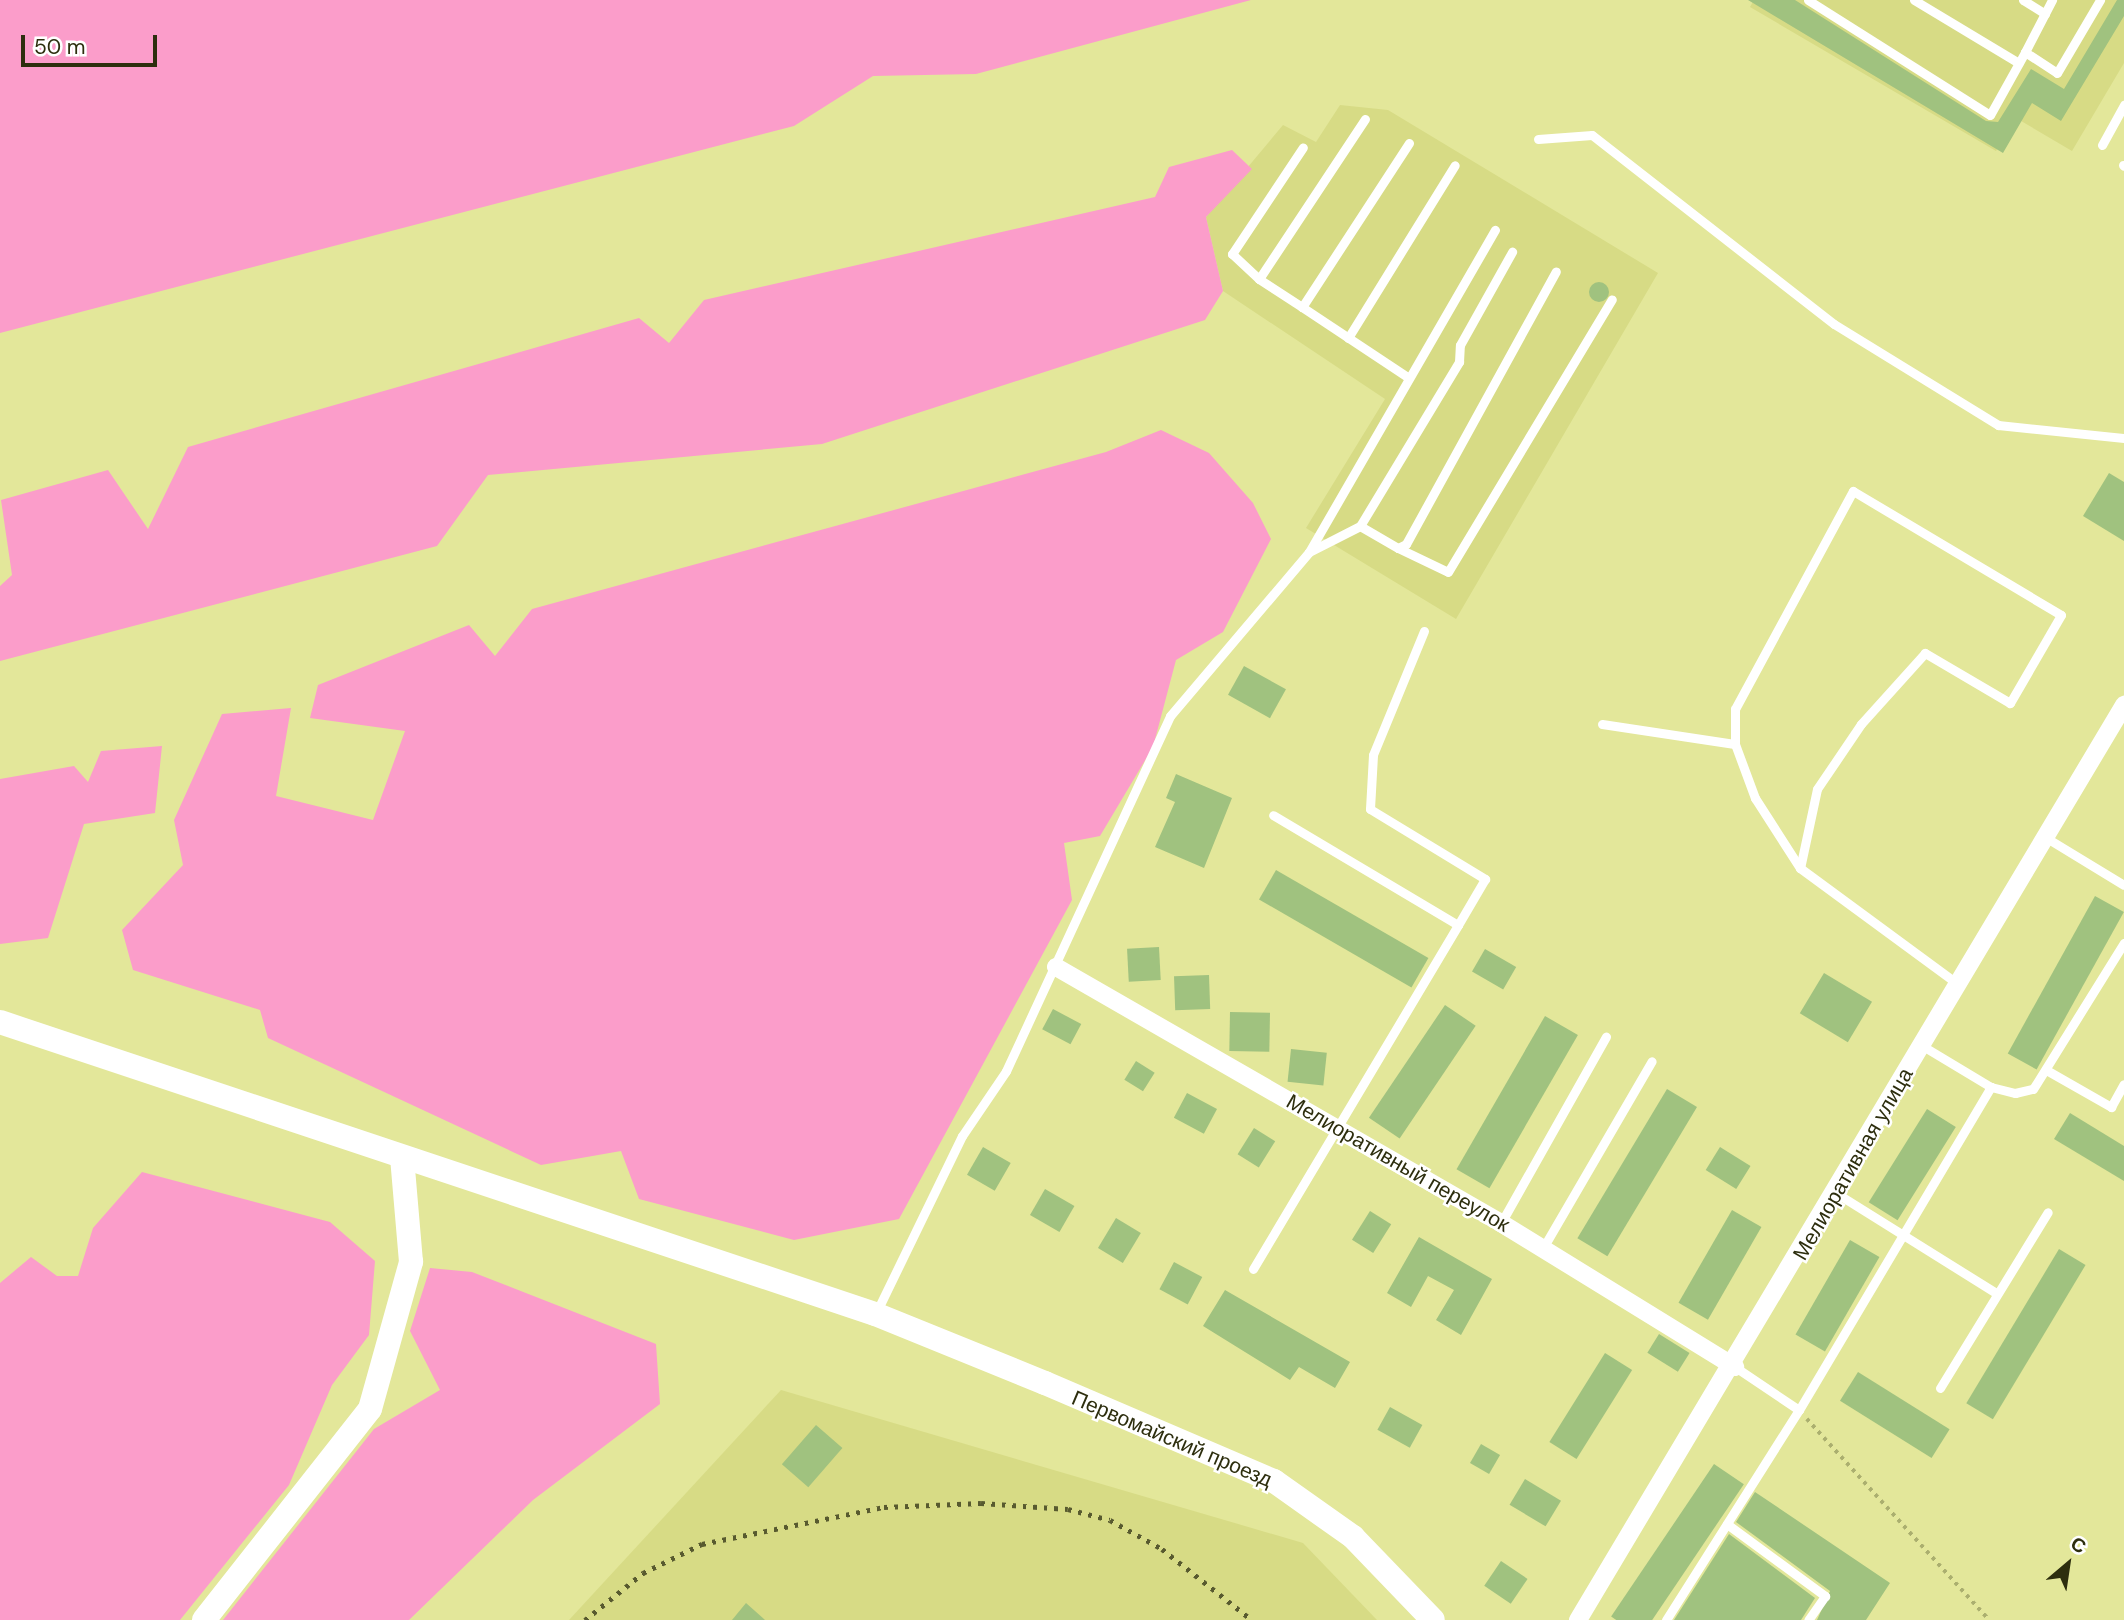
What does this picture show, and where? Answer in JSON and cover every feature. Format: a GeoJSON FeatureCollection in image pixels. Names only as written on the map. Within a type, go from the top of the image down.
{"type":"FeatureCollection","features":[{"type":"Feature","properties":{"kind":"main road","name":"Первомайский проезд"},"geometry":{"type":"LineString","coordinates":[[0,1022],[876,1314],[1274,1481],[1353,1537],[1433,1620]]}},
{"type":"Feature","properties":{"kind":"main road"},"geometry":{"type":"LineString","coordinates":[[204,1620],[370,1409],[411,1262],[402,1157]]}},
{"type":"Feature","properties":{"kind":"street","name":"Мелиоративная улица"},"geometry":{"type":"LineString","coordinates":[[1578,1620],[1735,1367],[1921,1045],[2124,705]]}},
{"type":"Feature","properties":{"kind":"street","name":"Мелиоративный переулок"},"geometry":{"type":"LineString","coordinates":[[1056,967],[1501,1223],[1735,1367]]}},
{"type":"Feature","properties":{"kind":"lane"},"geometry":{"type":"LineString","coordinates":[[1808,0],[1990,115],[2052,0]]}},
{"type":"Feature","properties":{"kind":"lane"},"geometry":{"type":"LineString","coordinates":[[1914,0],[2019,63]]}},
{"type":"Feature","properties":{"kind":"lane"},"geometry":{"type":"LineString","coordinates":[[2023,0],[2045,14]]}},
{"type":"Feature","properties":{"kind":"lane"},"geometry":{"type":"LineString","coordinates":[[2025,52],[2057,73],[2100,0]]}},
{"type":"Feature","properties":{"kind":"lane"},"geometry":{"type":"LineString","coordinates":[[2102,145],[2124,105]]}},
{"type":"Feature","properties":{"kind":"lane"},"geometry":{"type":"LineString","coordinates":[[1259,279],[1365,119]]}},
{"type":"Feature","properties":{"kind":"lane"},"geometry":{"type":"LineString","coordinates":[[1538,139],[1592,135],[1834,324],[1998,425],[2124,438]]}},
{"type":"Feature","properties":{"kind":"lane"},"geometry":{"type":"LineString","coordinates":[[1302,307],[1409,143]]}},
{"type":"Feature","properties":{"kind":"lane"},"geometry":{"type":"LineString","coordinates":[[1303,147],[1232,254],[1259,279],[1409,378]]}},
{"type":"Feature","properties":{"kind":"lane"},"geometry":{"type":"LineString","coordinates":[[1348,338],[1455,165]]}},
{"type":"Feature","properties":{"kind":"lane"},"geometry":{"type":"LineString","coordinates":[[876,1314],[962,1136],[1006,1071],[1170,716],[1309,552],[1495,230]]}},
{"type":"Feature","properties":{"kind":"lane"},"geometry":{"type":"LineString","coordinates":[[1309,552],[1360,526],[1459,362],[1461,345],[1512,252]]}},
{"type":"Feature","properties":{"kind":"lane"},"geometry":{"type":"LineString","coordinates":[[1398,548],[1406,544],[1556,271]]}},
{"type":"Feature","properties":{"kind":"lane"},"geometry":{"type":"LineString","coordinates":[[1360,526],[1448,572],[1612,299]]}},
{"type":"Feature","properties":{"kind":"lane"},"geometry":{"type":"LineString","coordinates":[[1800,868],[1817,789],[1861,724],[1924,653],[2010,703],[2061,615],[1853,491],[1735,709],[1735,744],[1755,798],[1800,868],[1958,984]]}},
{"type":"Feature","properties":{"kind":"lane"},"geometry":{"type":"LineString","coordinates":[[1253,1269],[1335,1126],[1485,879],[1370,809],[1373,755],[1424,631]]}},
{"type":"Feature","properties":{"kind":"lane"},"geometry":{"type":"LineString","coordinates":[[1602,724],[1735,744]]}},
{"type":"Feature","properties":{"kind":"lane"},"geometry":{"type":"LineString","coordinates":[[1273,815],[1458,925]]}},
{"type":"Feature","properties":{"kind":"lane"},"geometry":{"type":"LineString","coordinates":[[2044,836],[2124,885]]}},
{"type":"Feature","properties":{"kind":"lane"},"geometry":{"type":"LineString","coordinates":[[1921,1045],[1992,1087],[2015,1093],[2034,1089],[2048,1071],[2124,943]]}},
{"type":"Feature","properties":{"kind":"lane"},"geometry":{"type":"LineString","coordinates":[[1501,1223],[1606,1037]]}},
{"type":"Feature","properties":{"kind":"lane"},"geometry":{"type":"LineString","coordinates":[[1543,1248],[1652,1061]]}},
{"type":"Feature","properties":{"kind":"lane"},"geometry":{"type":"LineString","coordinates":[[2048,1071],[2111,1107],[2124,1084]]}},
{"type":"Feature","properties":{"kind":"lane"},"geometry":{"type":"LineString","coordinates":[[1666,1620],[1799,1410],[1992,1087]]}},
{"type":"Feature","properties":{"kind":"lane"},"geometry":{"type":"LineString","coordinates":[[1836,1193],[1996,1293]]}},
{"type":"Feature","properties":{"kind":"lane"},"geometry":{"type":"LineString","coordinates":[[1940,1388],[2048,1212]]}},
{"type":"Feature","properties":{"kind":"lane"},"geometry":{"type":"LineString","coordinates":[[1735,1367],[1799,1410]]}},
{"type":"Feature","properties":{"kind":"lane"},"geometry":{"type":"LineString","coordinates":[[1727,1524],[1825,1596],[1808,1620]]}},
{"type":"Feature","properties":{"kind":"path"},"geometry":{"type":"LineString","coordinates":[[1799,1410],[1989,1620]]}},
{"type":"Feature","properties":{"kind":"shaded area"},"geometry":{"type":"Polygon","coordinates":[[[0,0],[1251,0],[976,74],[873,76],[794,126],[0,333],[0,0]]]}},
{"type":"Feature","properties":{"kind":"shaded area"},"geometry":{"type":"Polygon","coordinates":[[[1754,0],[2124,0],[2124,63],[2072,151],[2016,118],[1996,151],[1750,7],[1754,0]]]}},
{"type":"Feature","properties":{"kind":"shaded area"},"geometry":{"type":"Polygon","coordinates":[[[1340,105],[1388,110],[1658,273],[1456,619],[1306,528],[1385,399],[1223,291],[1206,217],[1283,125],[1316,142],[1340,105]]]}},
{"type":"Feature","properties":{"kind":"shaded area"},"geometry":{"type":"Polygon","coordinates":[[[1232,150],[1252,169],[1206,217],[1223,291],[1205,320],[822,444],[488,475],[437,546],[0,661],[0,586],[12,575],[1,500],[108,470],[148,529],[188,447],[639,318],[669,343],[704,300],[1155,197],[1169,167],[1232,150]]]}},
{"type":"Feature","properties":{"kind":"shaded area"},"geometry":{"type":"Polygon","coordinates":[[[1161,430],[1209,453],[1253,503],[1271,539],[1223,632],[1176,660],[1153,747],[1100,836],[1064,843],[1072,900],[899,1219],[794,1240],[639,1199],[621,1151],[541,1165],[268,1038],[260,1010],[133,970],[122,930],[183,865],[174,820],[222,714],[291,708],[276,796],[373,820],[405,731],[310,718],[318,685],[469,625],[495,656],[532,609],[1106,452],[1161,430]]]}},
{"type":"Feature","properties":{"kind":"shaded area"},"geometry":{"type":"Polygon","coordinates":[[[162,746],[155,813],[84,824],[48,938],[0,944],[0,779],[74,766],[88,782],[101,751],[162,746]]]}},
{"type":"Feature","properties":{"kind":"shaded area"},"geometry":{"type":"Polygon","coordinates":[[[142,1172],[330,1222],[375,1261],[369,1335],[332,1385],[289,1485],[180,1620],[0,1620],[0,1283],[31,1257],[57,1276],[78,1276],[93,1228],[142,1172]]]}},
{"type":"Feature","properties":{"kind":"shaded area"},"geometry":{"type":"Polygon","coordinates":[[[430,1268],[472,1272],[656,1344],[660,1404],[533,1500],[409,1620],[223,1620],[374,1429],[440,1390],[410,1331],[430,1268]]]}},
{"type":"Feature","properties":{"kind":"shaded area"},"geometry":{"type":"Polygon","coordinates":[[[781,1390],[1303,1543],[1377,1620],[569,1620],[781,1390]]]}},
{"type":"Feature","properties":{"kind":"building"},"geometry":{"type":"Polygon","coordinates":[[[1748,0],[1795,0],[1986,121],[1998,122],[2031,69],[2064,89],[2117,0],[2124,0],[2124,16],[2061,121],[2032,103],[2003,153],[1748,0]]]}},
{"type":"Feature","properties":{"kind":"building"},"geometry":{"type":"Polygon","coordinates":[[[1599,282],[1606,285],[1609,292],[1606,299],[1599,302],[1592,299],[1589,292],[1592,285],[1599,282]]]}},
{"type":"Feature","properties":{"kind":"building"},"geometry":{"type":"Polygon","coordinates":[[[2109,473],[2124,482],[2124,541],[2083,516],[2109,473]]]}},
{"type":"Feature","properties":{"kind":"building"},"geometry":{"type":"Polygon","coordinates":[[[1244,666],[1286,689],[1270,718],[1228,695],[1244,666]]]}},
{"type":"Feature","properties":{"kind":"building"},"geometry":{"type":"Polygon","coordinates":[[[1176,774],[1232,798],[1204,868],[1155,847],[1175,802],[1166,798],[1176,774]]]}},
{"type":"Feature","properties":{"kind":"building"},"geometry":{"type":"Polygon","coordinates":[[[1276,870],[1428,958],[1411,987],[1259,899],[1276,870]]]}},
{"type":"Feature","properties":{"kind":"building"},"geometry":{"type":"Polygon","coordinates":[[[2095,896],[2124,912],[2037,1069],[2008,1053],[2095,896]]]}},
{"type":"Feature","properties":{"kind":"building"},"geometry":{"type":"Polygon","coordinates":[[[1159,947],[1161,980],[1129,982],[1127,949],[1159,947]]]}},
{"type":"Feature","properties":{"kind":"building"},"geometry":{"type":"Polygon","coordinates":[[[1485,949],[1516,967],[1503,990],[1472,972],[1485,949]]]}},
{"type":"Feature","properties":{"kind":"building"},"geometry":{"type":"Polygon","coordinates":[[[1824,973],[1872,1002],[1848,1042],[1800,1013],[1824,973]]]}},
{"type":"Feature","properties":{"kind":"building"},"geometry":{"type":"Polygon","coordinates":[[[1209,975],[1210,1009],[1175,1010],[1174,976],[1209,975]]]}},
{"type":"Feature","properties":{"kind":"building"},"geometry":{"type":"Polygon","coordinates":[[[1445,1005],[1476,1026],[1400,1138],[1369,1118],[1445,1005]]]}},
{"type":"Feature","properties":{"kind":"building"},"geometry":{"type":"Polygon","coordinates":[[[1053,1009],[1081,1024],[1070,1044],[1042,1029],[1053,1009]]]}},
{"type":"Feature","properties":{"kind":"building"},"geometry":{"type":"Polygon","coordinates":[[[1230,1012],[1270,1013],[1269,1052],[1229,1051],[1230,1012]]]}},
{"type":"Feature","properties":{"kind":"building"},"geometry":{"type":"Polygon","coordinates":[[[1545,1016],[1578,1035],[1489,1188],[1456,1169],[1545,1016]]]}},
{"type":"Feature","properties":{"kind":"building"},"geometry":{"type":"Polygon","coordinates":[[[1291,1049],[1327,1053],[1323,1086],[1288,1082],[1291,1049]]]}},
{"type":"Feature","properties":{"kind":"building"},"geometry":{"type":"Polygon","coordinates":[[[1136,1061],[1155,1073],[1143,1091],[1124,1080],[1136,1061]]]}},
{"type":"Feature","properties":{"kind":"building"},"geometry":{"type":"Polygon","coordinates":[[[1667,1089],[1697,1107],[1607,1256],[1577,1238],[1667,1089]]]}},
{"type":"Feature","properties":{"kind":"building"},"geometry":{"type":"Polygon","coordinates":[[[1187,1093],[1217,1109],[1204,1134],[1174,1118],[1187,1093]]]}},
{"type":"Feature","properties":{"kind":"building"},"geometry":{"type":"Polygon","coordinates":[[[1927,1109],[1956,1127],[1898,1220],[1869,1202],[1927,1109]]]}},
{"type":"Feature","properties":{"kind":"building"},"geometry":{"type":"Polygon","coordinates":[[[2070,1113],[2124,1146],[2124,1181],[2054,1139],[2070,1113]]]}},
{"type":"Feature","properties":{"kind":"building"},"geometry":{"type":"Polygon","coordinates":[[[1254,1128],[1275,1141],[1259,1168],[1238,1154],[1254,1128]]]}},
{"type":"Feature","properties":{"kind":"building"},"geometry":{"type":"Polygon","coordinates":[[[983,1147],[1011,1163],[995,1191],[967,1175],[983,1147]]]}},
{"type":"Feature","properties":{"kind":"building"},"geometry":{"type":"Polygon","coordinates":[[[1720,1147],[1751,1166],[1736,1189],[1706,1170],[1720,1147]]]}},
{"type":"Feature","properties":{"kind":"building"},"geometry":{"type":"Polygon","coordinates":[[[1045,1189],[1074,1206],[1059,1232],[1030,1215],[1045,1189]]]}},
{"type":"Feature","properties":{"kind":"building"},"geometry":{"type":"Polygon","coordinates":[[[1732,1210],[1761,1227],[1708,1320],[1678,1303],[1732,1210]]]}},
{"type":"Feature","properties":{"kind":"building"},"geometry":{"type":"Polygon","coordinates":[[[1370,1211],[1391,1224],[1373,1253],[1352,1240],[1370,1211]]]}},
{"type":"Feature","properties":{"kind":"building"},"geometry":{"type":"Polygon","coordinates":[[[1116,1218],[1141,1233],[1123,1263],[1098,1248],[1116,1218]]]}},
{"type":"Feature","properties":{"kind":"building"},"geometry":{"type":"Polygon","coordinates":[[[1419,1237],[1492,1279],[1461,1335],[1436,1320],[1454,1290],[1428,1276],[1411,1307],[1387,1293],[1419,1237]]]}},
{"type":"Feature","properties":{"kind":"building"},"geometry":{"type":"Polygon","coordinates":[[[1850,1240],[1879,1257],[1825,1351],[1796,1334],[1850,1240]]]}},
{"type":"Feature","properties":{"kind":"building"},"geometry":{"type":"Polygon","coordinates":[[[2059,1249],[2086,1265],[1993,1419],[1966,1403],[2059,1249]]]}},
{"type":"Feature","properties":{"kind":"building"},"geometry":{"type":"Polygon","coordinates":[[[1174,1262],[1202,1277],[1188,1304],[1159,1289],[1174,1262]]]}},
{"type":"Feature","properties":{"kind":"building"},"geometry":{"type":"Polygon","coordinates":[[[1225,1290],[1350,1362],[1335,1388],[1299,1367],[1290,1380],[1203,1326],[1225,1290]]]}},
{"type":"Feature","properties":{"kind":"building"},"geometry":{"type":"Polygon","coordinates":[[[1659,1334],[1690,1353],[1678,1372],[1647,1353],[1659,1334]]]}},
{"type":"Feature","properties":{"kind":"building"},"geometry":{"type":"Polygon","coordinates":[[[1605,1353],[1632,1370],[1576,1459],[1549,1442],[1605,1353]]]}},
{"type":"Feature","properties":{"kind":"building"},"geometry":{"type":"Polygon","coordinates":[[[1858,1372],[1950,1429],[1932,1458],[1840,1401],[1858,1372]]]}},
{"type":"Feature","properties":{"kind":"building"},"geometry":{"type":"Polygon","coordinates":[[[1390,1407],[1422,1425],[1410,1448],[1377,1430],[1390,1407]]]}},
{"type":"Feature","properties":{"kind":"building"},"geometry":{"type":"Polygon","coordinates":[[[816,1425],[842,1448],[808,1487],[782,1464],[816,1425]]]}},
{"type":"Feature","properties":{"kind":"building"},"geometry":{"type":"Polygon","coordinates":[[[1481,1444],[1500,1455],[1489,1474],[1470,1463],[1481,1444]]]}},
{"type":"Feature","properties":{"kind":"building"},"geometry":{"type":"Polygon","coordinates":[[[1714,1464],[1744,1484],[1652,1620],[1616,1620],[1611,1617],[1714,1464]]]}},
{"type":"Feature","properties":{"kind":"building"},"geometry":{"type":"Polygon","coordinates":[[[1525,1479],[1561,1501],[1546,1526],[1510,1505],[1525,1479]]]}},
{"type":"Feature","properties":{"kind":"building"},"geometry":{"type":"Polygon","coordinates":[[[1755,1492],[1890,1583],[1866,1620],[1817,1620],[1830,1591],[1736,1522],[1755,1492]]]}},
{"type":"Feature","properties":{"kind":"building"},"geometry":{"type":"Polygon","coordinates":[[[1729,1534],[1815,1598],[1801,1620],[1674,1620],[1729,1534]]]}},
{"type":"Feature","properties":{"kind":"building"},"geometry":{"type":"Polygon","coordinates":[[[1501,1561],[1528,1579],[1511,1604],[1484,1586],[1501,1561]]]}},
{"type":"Feature","properties":{"kind":"building"},"geometry":{"type":"Polygon","coordinates":[[[746,1603],[765,1620],[732,1620],[746,1603]]]}},
{"type":"Feature","properties":{"kind":"railway"},"geometry":{"type":"LineString","coordinates":[[585,1620],[643,1573],[702,1544],[884,1507],[981,1503],[1068,1509],[1110,1520],[1162,1549],[1252,1620]]}}]}
